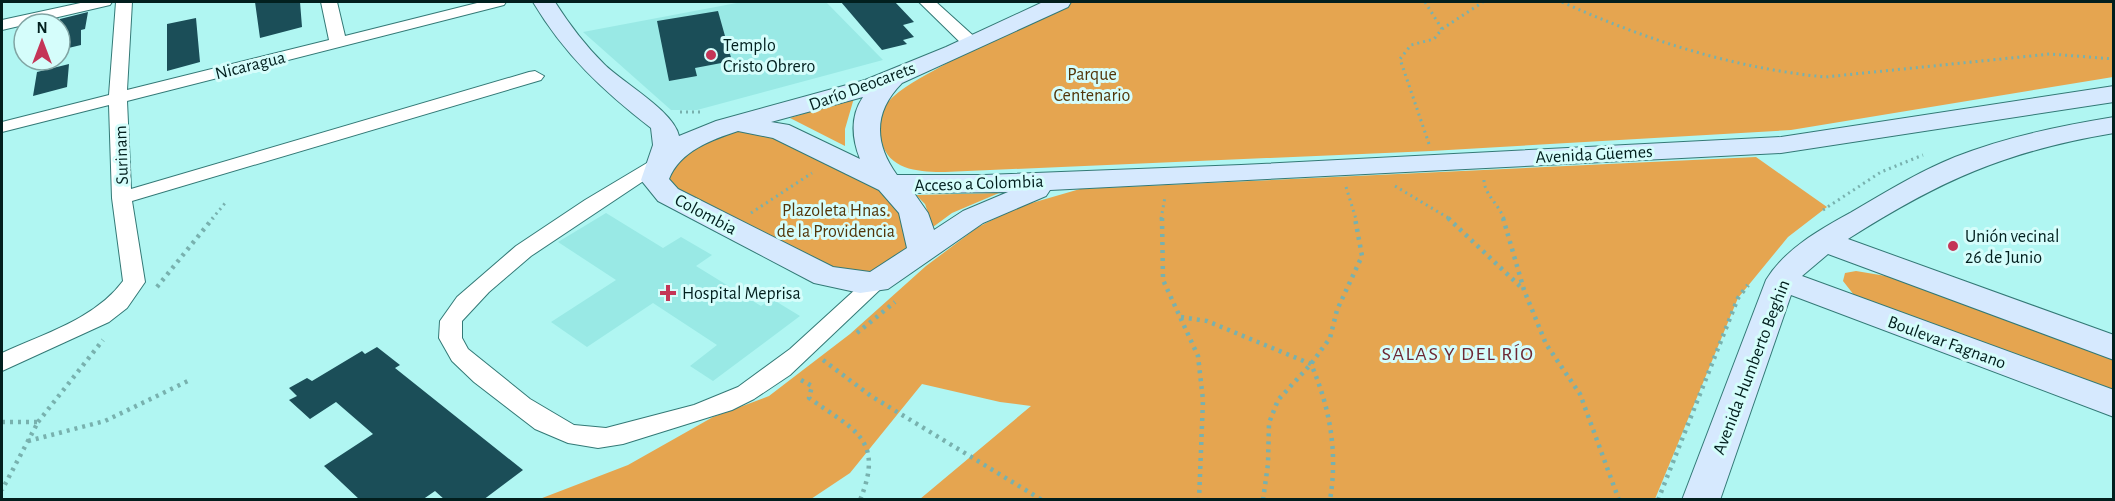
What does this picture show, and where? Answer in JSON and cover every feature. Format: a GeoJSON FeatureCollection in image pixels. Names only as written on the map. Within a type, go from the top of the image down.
{"type":"FeatureCollection","features":[{"type":"Feature","properties":{"kind":"street"},"geometry":{"type":"LineString","coordinates":[[2,25],[104,2]]}},
{"type":"Feature","properties":{"kind":"street","name":"Surinam"},"geometry":{"type":"LineString","coordinates":[[2,363],[101,316],[119,303],[134,282],[122,198],[118,99],[124,2]]}},
{"type":"Feature","properties":{"kind":"street"},"geometry":{"type":"LineString","coordinates":[[329,2],[338,43]]}},
{"type":"Feature","properties":{"kind":"street","name":"Nicaragua"},"geometry":{"type":"LineString","coordinates":[[2,127],[498,2]]}},
{"type":"Feature","properties":{"kind":"street","name":"Colombia"},"geometry":{"type":"LineString","coordinates":[[544,2],[562,33],[609,85],[662,124],[668,134],[668,143],[655,180],[668,195],[825,276],[860,283],[877,282]]}},
{"type":"Feature","properties":{"kind":"street"},"geometry":{"type":"LineString","coordinates":[[927,2],[972,44]]}},
{"type":"Feature","properties":{"kind":"street","name":"Darío Deocarets"},"geometry":{"type":"LineString","coordinates":[[662,160],[687,141],[734,125],[835,98],[894,77],[972,44],[1060,2]]}},
{"type":"Feature","properties":{"kind":"street"},"geometry":{"type":"LineString","coordinates":[[122,198],[535,76]]}},
{"type":"Feature","properties":{"kind":"street"},"geometry":{"type":"LineString","coordinates":[[894,77],[881,88],[871,103],[867,118],[867,137],[873,165],[900,193],[915,215],[921,229],[922,250]]}},
{"type":"Feature","properties":{"kind":"street","name":"Avenida Güemes"},"geometry":{"type":"LineString","coordinates":[[1070,179],[1380,166],[1781,145],[1841,139],[2011,108],[2114,93]]}},
{"type":"Feature","properties":{"kind":"street"},"geometry":{"type":"LineString","coordinates":[[734,125],[780,131],[889,184]]}},
{"type":"Feature","properties":{"kind":"street","name":"Avenida Humberto Beghin"},"geometry":{"type":"LineString","coordinates":[[1701,500],[1781,280],[1797,261],[1823,241],[1944,172],[1982,157],[2043,139],[2114,125]]}},
{"type":"Feature","properties":{"kind":"street"},"geometry":{"type":"LineString","coordinates":[[662,160],[561,222],[494,275],[462,304],[451,321],[448,337],[456,350],[486,379],[555,429],[582,438],[611,437],[683,417],[745,393],[806,347],[877,282],[899,270],[922,250],[973,217],[999,204],[1070,179]]}},
{"type":"Feature","properties":{"kind":"street","name":"Acceso a Colombia"},"geometry":{"type":"LineString","coordinates":[[889,184],[984,184],[1070,179]]}},
{"type":"Feature","properties":{"kind":"street"},"geometry":{"type":"LineString","coordinates":[[1823,241],[2114,348]]}},
{"type":"Feature","properties":{"kind":"street","name":"Boulevar Fagnano"},"geometry":{"type":"LineString","coordinates":[[1781,280],[2114,404]]}},
{"type":"Feature","properties":{"kind":"path"},"geometry":{"type":"LineString","coordinates":[[1425,2],[1442,29]]}},
{"type":"Feature","properties":{"kind":"path"},"geometry":{"type":"LineString","coordinates":[[1440,162],[1431,151],[1400,59],[1411,45],[1434,39],[1442,29],[1483,2]]}},
{"type":"Feature","properties":{"kind":"path"},"geometry":{"type":"LineString","coordinates":[[1562,2],[1597,18],[1653,37],[1734,62],[1796,75],[1825,77],[2050,54],[2114,59]]}},
{"type":"Feature","properties":{"kind":"path"},"geometry":{"type":"LineString","coordinates":[[674,112],[707,110]]}},
{"type":"Feature","properties":{"kind":"path"},"geometry":{"type":"LineString","coordinates":[[730,227],[836,157]]}},
{"type":"Feature","properties":{"kind":"path"},"geometry":{"type":"LineString","coordinates":[[1474,160],[1483,172],[1484,186],[1501,210],[1524,290],[1546,344],[1580,394],[1619,500]]}},
{"type":"Feature","properties":{"kind":"path"},"geometry":{"type":"LineString","coordinates":[[1380,166],[1394,186],[1442,213],[1459,226],[1478,248],[1503,268],[1524,290]]}},
{"type":"Feature","properties":{"kind":"path"},"geometry":{"type":"LineString","coordinates":[[1263,500],[1268,464],[1269,423],[1278,400],[1311,364],[1330,338],[1337,310],[1362,255],[1350,197],[1335,168]]}},
{"type":"Feature","properties":{"kind":"path"},"geometry":{"type":"LineString","coordinates":[[1164,176],[1163,280],[1198,356],[1203,400],[1198,500]]}},
{"type":"Feature","properties":{"kind":"path"},"geometry":{"type":"LineString","coordinates":[[1180,317],[1203,318],[1239,336],[1311,364],[1320,384],[1334,438],[1334,483],[1330,500]]}},
{"type":"Feature","properties":{"kind":"path"},"geometry":{"type":"LineString","coordinates":[[824,360],[871,396],[1042,500]]}},
{"type":"Feature","properties":{"kind":"path"},"geometry":{"type":"LineString","coordinates":[[779,367],[812,386],[809,398],[867,442],[873,464],[869,483],[860,500]]}},
{"type":"Feature","properties":{"kind":"path"},"geometry":{"type":"LineString","coordinates":[[28,441],[68,433],[105,421],[190,380]]}},
{"type":"Feature","properties":{"kind":"path"},"geometry":{"type":"LineString","coordinates":[[2,422],[38,422],[2,490]]}},
{"type":"Feature","properties":{"kind":"shaded area"},"geometry":{"type":"Polygon","coordinates":[[[742,2],[826,2],[883,60],[697,110],[671,110],[583,32],[742,2]]]}},
{"type":"Feature","properties":{"kind":"shaded area","name":"Hospital Meprisa"},"geometry":{"type":"Polygon","coordinates":[[[606,213],[663,248],[681,237],[712,255],[696,266],[761,306],[772,299],[800,316],[713,381],[690,366],[717,345],[653,303],[587,347],[551,322],[616,280],[558,242],[606,213]]]}},
{"type":"Feature","properties":{"kind":"green space","name":"Parque Centenario"},"geometry":{"type":"Polygon","coordinates":[[[1071,2],[2113,2],[2113,77],[1791,130],[1431,151],[945,172],[918,170],[893,161],[883,146],[879,123],[881,113],[887,103],[899,92],[972,50],[1071,2]]]}},
{"type":"Feature","properties":{"kind":"green space"},"geometry":{"type":"Polygon","coordinates":[[[854,98],[845,129],[845,146],[790,118],[854,98]]]}},
{"type":"Feature","properties":{"kind":"green space","name":"Plazoleta Hnas. de la Providencia"},"geometry":{"type":"Polygon","coordinates":[[[758,127],[889,184],[922,250],[860,283],[668,195],[662,160],[687,141],[758,127]]]}},
{"type":"Feature","properties":{"kind":"green space"},"geometry":{"type":"Polygon","coordinates":[[[1756,157],[1827,207],[1788,237],[1738,298],[1655,499],[920,499],[1031,406],[1000,402],[922,384],[850,473],[811,499],[537,500],[628,465],[713,417],[769,396],[850,334],[926,266],[978,227],[1018,207],[1080,189],[1756,157]]]}},
{"type":"Feature","properties":{"kind":"green space"},"geometry":{"type":"Polygon","coordinates":[[[999,193],[952,213],[933,227],[925,204],[916,195],[999,193]]]}},
{"type":"Feature","properties":{"kind":"green space"},"geometry":{"type":"Polygon","coordinates":[[[1856,271],[1886,276],[2113,358],[2113,390],[1854,295],[1843,281],[1845,273],[1856,271]]]}},
{"type":"Feature","properties":{"kind":"building"},"geometry":{"type":"Polygon","coordinates":[[[255,2],[300,2],[302,27],[260,38],[255,2]]]}},
{"type":"Feature","properties":{"kind":"building"},"geometry":{"type":"Polygon","coordinates":[[[841,2],[895,2],[914,22],[903,25],[914,37],[903,40],[907,44],[882,50],[841,2]]]}},
{"type":"Feature","properties":{"kind":"building"},"geometry":{"type":"Polygon","coordinates":[[[718,11],[732,61],[695,68],[697,76],[669,81],[657,21],[718,11]]]}},
{"type":"Feature","properties":{"kind":"building"},"geometry":{"type":"Polygon","coordinates":[[[88,12],[85,29],[81,30],[81,45],[72,47],[72,16],[88,12]]]}},
{"type":"Feature","properties":{"kind":"building"},"geometry":{"type":"Polygon","coordinates":[[[196,18],[200,62],[167,71],[167,24],[196,18]]]}},
{"type":"Feature","properties":{"kind":"building"},"geometry":{"type":"Polygon","coordinates":[[[37,72],[68,72],[67,87],[33,96],[37,72]]]}},
{"type":"Feature","properties":{"kind":"building"},"geometry":{"type":"Polygon","coordinates":[[[377,347],[400,365],[395,368],[523,470],[483,500],[445,500],[435,491],[422,500],[360,500],[324,466],[373,434],[336,402],[310,419],[289,400],[297,396],[289,388],[307,378],[312,381],[362,351],[365,354],[377,347]]]}},
{"type":"Feature","properties":{"kind":"place","name":"Templo Cristo Obrero"},"geometry":{"type":"Point","coordinates":[711,55]}},
{"type":"Feature","properties":{"kind":"place","name":"Unión vecinal 26 de Junio"},"geometry":{"type":"Point","coordinates":[1953,246]}},
{"type":"Feature","properties":{"kind":"place","name":"Hospital Meprisa"},"geometry":{"type":"Point","coordinates":[668,293]}},
{"type":"Feature","properties":{"kind":"district","name":"SALAS Y DEL RÍO"},"geometry":{"type":"Point","coordinates":[1458,353]}}]}
